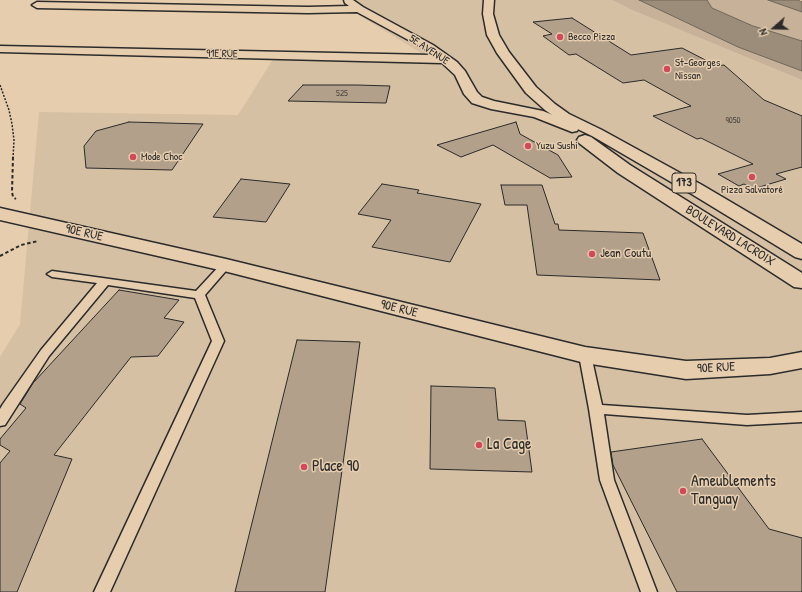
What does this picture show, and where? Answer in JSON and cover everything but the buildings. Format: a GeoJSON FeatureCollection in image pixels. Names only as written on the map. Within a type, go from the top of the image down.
{"type":"FeatureCollection","features":[{"type":"Feature","properties":{"kind":"main road","name":"BOULEVARD LACROIX"},"geometry":{"type":"LineString","coordinates":[[489,0],[488,14],[493,35],[503,53],[531,90],[568,122],[581,137],[624,169],[802,282]]}},
{"type":"Feature","properties":{"kind":"main road","name":"BOULEVARD LACROIX"},"geometry":{"type":"LineString","coordinates":[[568,122],[598,133],[802,253]]}},
{"type":"Feature","properties":{"kind":"main road","name":"90E RUE"},"geometry":{"type":"LineString","coordinates":[[0,214],[226,265],[585,355],[686,370],[770,366],[802,360]]}},
{"type":"Feature","properties":{"kind":"street","name":"5E AVENUE"},"geometry":{"type":"LineString","coordinates":[[348,0],[359,9],[429,47],[443,60],[453,65],[461,74],[471,94],[477,100],[500,107],[538,114],[568,122]]}},
{"type":"Feature","properties":{"kind":"street"},"geometry":{"type":"LineString","coordinates":[[37,4],[300,10],[359,9]]}},
{"type":"Feature","properties":{"kind":"street","name":"91E RUE"},"geometry":{"type":"LineString","coordinates":[[0,49],[443,60]]}},
{"type":"Feature","properties":{"kind":"street"},"geometry":{"type":"LineString","coordinates":[[500,107],[519,102],[531,90]]}},
{"type":"Feature","properties":{"kind":"lane"},"geometry":{"type":"LineString","coordinates":[[199,295],[226,265]]}},
{"type":"Feature","properties":{"kind":"lane"},"geometry":{"type":"LineString","coordinates":[[52,274],[105,280],[199,295]]}},
{"type":"Feature","properties":{"kind":"lane"},"geometry":{"type":"LineString","coordinates":[[0,421],[45,353],[105,280]]}},
{"type":"Feature","properties":{"kind":"lane"},"geometry":{"type":"LineString","coordinates":[[102,592],[218,341],[199,295]]}},
{"type":"Feature","properties":{"kind":"lane"},"geometry":{"type":"LineString","coordinates":[[585,355],[596,409],[607,480],[649,592]]}},
{"type":"Feature","properties":{"kind":"lane"},"geometry":{"type":"LineString","coordinates":[[596,409],[747,420],[802,417]]}},
{"type":"Feature","properties":{"kind":"path"},"geometry":{"type":"LineString","coordinates":[[0,85],[10,110],[14,140],[12,192]]}},
{"type":"Feature","properties":{"kind":"path"},"geometry":{"type":"LineString","coordinates":[[0,256],[21,245],[44,239]]}},
{"type":"Feature","properties":{"kind":"shaded area"},"geometry":{"type":"Polygon","coordinates":[[[343,0],[612,0],[632,10],[802,80],[802,592],[0,592],[0,357],[20,324],[39,112],[238,115],[275,56],[381,58],[421,53],[354,12],[343,0]]]}},
{"type":"Feature","properties":{"kind":"shaded area"},"geometry":{"type":"Polygon","coordinates":[[[612,0],[639,0],[692,25],[802,71],[802,80],[632,10],[612,0]]]}},
{"type":"Feature","properties":{"kind":"shaded area"},"geometry":{"type":"Polygon","coordinates":[[[639,0],[707,0],[712,8],[753,26],[802,41],[802,71],[738,47],[639,0]]]}},
{"type":"Feature","properties":{"kind":"shaded area"},"geometry":{"type":"Polygon","coordinates":[[[707,0],[769,0],[802,12],[802,41],[753,26],[712,8],[707,0]]]}},
{"type":"Feature","properties":{"kind":"shaded area"},"geometry":{"type":"Polygon","coordinates":[[[768,0],[798,0],[802,2],[802,12],[768,0]]]}},
{"type":"Feature","properties":{"kind":"place","name":"Becco Pizza"},"geometry":{"type":"Point","coordinates":[560,37]}},
{"type":"Feature","properties":{"kind":"place","name":"St-Georges Nissan"},"geometry":{"type":"Point","coordinates":[667,69]}},
{"type":"Feature","properties":{"kind":"place","name":"Yuzu Sushi"},"geometry":{"type":"Point","coordinates":[528,146]}},
{"type":"Feature","properties":{"kind":"place","name":"Mode Choc"},"geometry":{"type":"Point","coordinates":[133,157]}},
{"type":"Feature","properties":{"kind":"place","name":"Pizza Salvatoré"},"geometry":{"type":"Point","coordinates":[752,177]}},
{"type":"Feature","properties":{"kind":"place","name":"Jean Coutu"},"geometry":{"type":"Point","coordinates":[592,254]}},
{"type":"Feature","properties":{"kind":"place","name":"La Cage"},"geometry":{"type":"Point","coordinates":[479,445]}},
{"type":"Feature","properties":{"kind":"place","name":"Place 90"},"geometry":{"type":"Point","coordinates":[304,467]}},
{"type":"Feature","properties":{"kind":"place","name":"Ameublements Tanguay"},"geometry":{"type":"Point","coordinates":[683,491]}}]}
